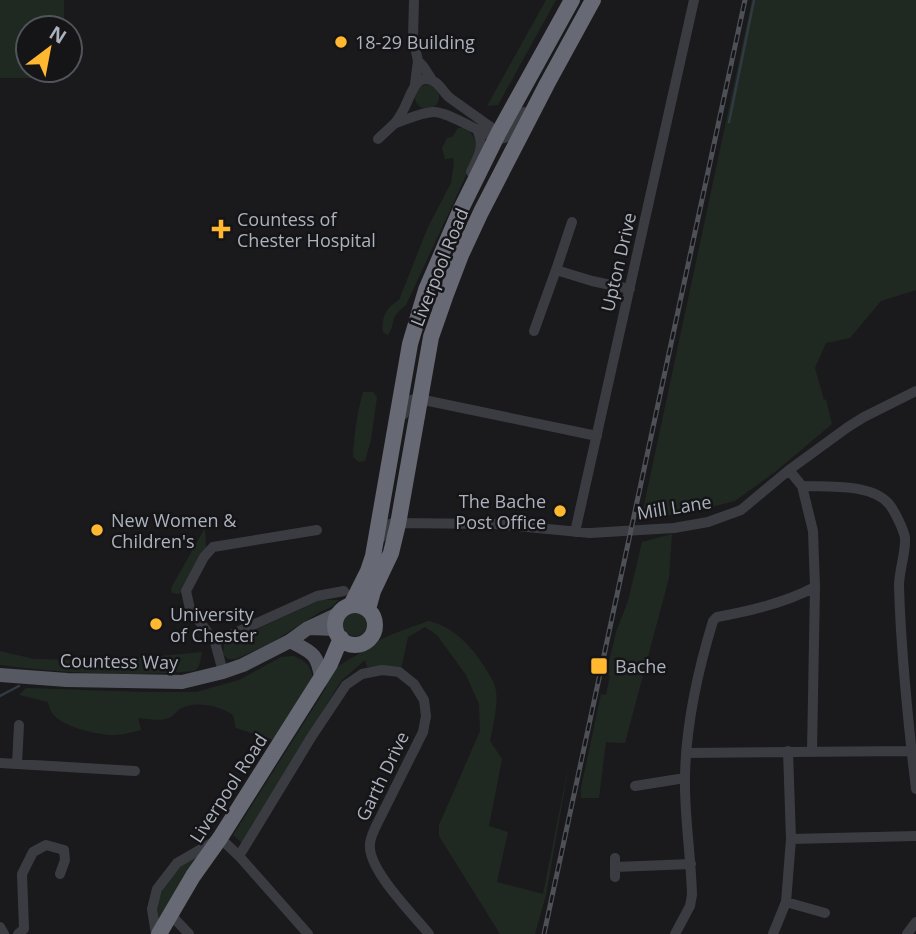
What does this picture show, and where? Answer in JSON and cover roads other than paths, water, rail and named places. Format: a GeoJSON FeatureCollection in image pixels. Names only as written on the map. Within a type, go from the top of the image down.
{"type":"FeatureCollection","features":[{"type":"Feature","properties":{"kind":"highway","name":"Liverpool Road"},"geometry":{"type":"LineString","coordinates":[[158,934],[330,664],[344,620],[361,588],[373,556],[410,344],[426,290],[460,211],[572,0]]}},
{"type":"Feature","properties":{"kind":"highway","name":"Liverpool Road"},"geometry":{"type":"LineString","coordinates":[[344,620],[367,641],[373,633],[374,619],[368,609],[373,591],[391,553],[398,524],[431,337],[461,254],[510,154],[593,0]]}},
{"type":"Feature","properties":{"kind":"highway"},"geometry":{"type":"LineString","coordinates":[[460,211],[482,179],[499,146],[506,145],[510,154]]}},
{"type":"Feature","properties":{"kind":"highway"},"geometry":{"type":"LineString","coordinates":[[344,620],[358,605],[368,609]]}},
{"type":"Feature","properties":{"kind":"main road","name":"Countess Way"},"geometry":{"type":"LineString","coordinates":[[0,675],[67,680],[182,682],[243,665],[290,641],[308,628],[344,620]]}},
{"type":"Feature","properties":{"kind":"main road"},"geometry":{"type":"LineString","coordinates":[[290,641],[314,656],[319,663],[321,678]]}},
{"type":"Feature","properties":{"kind":"street"},"geometry":{"type":"LineString","coordinates":[[378,139],[396,122],[415,84],[418,61],[413,38],[414,0]]}},
{"type":"Feature","properties":{"kind":"street","name":"Upton Drive"},"geometry":{"type":"LineString","coordinates":[[575,532],[694,0]]}},
{"type":"Feature","properties":{"kind":"street"},"geometry":{"type":"LineString","coordinates":[[410,97],[413,106],[420,112],[430,112],[500,136],[514,130],[541,82],[573,36]]}},
{"type":"Feature","properties":{"kind":"street"},"geometry":{"type":"LineString","coordinates":[[418,61],[443,92],[511,147],[510,154]]}},
{"type":"Feature","properties":{"kind":"street"},"geometry":{"type":"LineString","coordinates":[[415,84],[426,79],[432,80]]}},
{"type":"Feature","properties":{"kind":"street"},"geometry":{"type":"LineString","coordinates":[[396,122],[430,112],[442,103],[443,92]]}},
{"type":"Feature","properties":{"kind":"street"},"geometry":{"type":"LineString","coordinates":[[460,211],[466,184],[482,145],[477,129]]}},
{"type":"Feature","properties":{"kind":"street"},"geometry":{"type":"LineString","coordinates":[[534,331],[572,222]]}},
{"type":"Feature","properties":{"kind":"street"},"geometry":{"type":"LineString","coordinates":[[556,270],[630,289]]}},
{"type":"Feature","properties":{"kind":"street","name":"Mill Lane"},"geometry":{"type":"LineString","coordinates":[[398,524],[495,524],[608,533],[674,528],[708,522],[741,510],[789,470],[856,422],[916,391]]}},
{"type":"Feature","properties":{"kind":"street"},"geometry":{"type":"LineString","coordinates":[[390,460],[401,431],[405,405],[413,398],[597,436]]}},
{"type":"Feature","properties":{"kind":"street"},"geometry":{"type":"LineString","coordinates":[[789,470],[802,486],[813,531],[815,587],[812,751]]}},
{"type":"Feature","properties":{"kind":"street"},"geometry":{"type":"LineString","coordinates":[[802,486],[850,488],[872,493],[889,504],[910,535],[899,582],[916,789]]}},
{"type":"Feature","properties":{"kind":"street"},"geometry":{"type":"LineString","coordinates":[[373,556],[387,525],[398,524]]}},
{"type":"Feature","properties":{"kind":"street"},"geometry":{"type":"LineString","coordinates":[[223,672],[215,642],[190,609],[186,591],[204,557],[213,548],[317,530]]}},
{"type":"Feature","properties":{"kind":"street"},"geometry":{"type":"LineString","coordinates":[[675,934],[690,906],[692,895],[686,753],[690,718],[713,621],[718,617],[770,605],[815,587]]}},
{"type":"Feature","properties":{"kind":"street"},"geometry":{"type":"LineString","coordinates":[[801,594],[814,604]]}},
{"type":"Feature","properties":{"kind":"street"},"geometry":{"type":"LineString","coordinates":[[215,642],[317,596],[344,620]]}},
{"type":"Feature","properties":{"kind":"street"},"geometry":{"type":"LineString","coordinates":[[902,631],[916,630]]}},
{"type":"Feature","properties":{"kind":"street","name":"Garth Drive"},"geometry":{"type":"LineString","coordinates":[[239,856],[346,685],[362,674],[382,670],[399,672],[414,684],[424,700],[426,716],[423,732],[369,845],[378,873],[429,934]]}},
{"type":"Feature","properties":{"kind":"street"},"geometry":{"type":"LineString","coordinates":[[18,764],[19,725]]}},
{"type":"Feature","properties":{"kind":"street"},"geometry":{"type":"LineString","coordinates":[[773,934],[786,902],[791,839],[788,751]]}},
{"type":"Feature","properties":{"kind":"street"},"geometry":{"type":"LineString","coordinates":[[686,753],[911,751]]}},
{"type":"Feature","properties":{"kind":"street"},"geometry":{"type":"LineString","coordinates":[[0,764],[135,771]]}},
{"type":"Feature","properties":{"kind":"street"},"geometry":{"type":"LineString","coordinates":[[643,787],[685,778]]}},
{"type":"Feature","properties":{"kind":"street"},"geometry":{"type":"LineString","coordinates":[[791,839],[916,836]]}},
{"type":"Feature","properties":{"kind":"street"},"geometry":{"type":"LineString","coordinates":[[158,934],[152,909],[157,890],[177,863],[220,838],[308,934]]}},
{"type":"Feature","properties":{"kind":"street"},"geometry":{"type":"LineString","coordinates":[[18,934],[24,929],[22,874],[33,852],[46,845],[69,846],[60,874]]}},
{"type":"Feature","properties":{"kind":"street"},"geometry":{"type":"LineString","coordinates":[[615,867],[691,864]]}},
{"type":"Feature","properties":{"kind":"street"},"geometry":{"type":"LineString","coordinates":[[786,902],[825,913]]}},
{"type":"Feature","properties":{"kind":"street"},"geometry":{"type":"LineString","coordinates":[[170,914],[189,934]]}},
{"type":"Feature","properties":{"kind":"street"},"geometry":{"type":"LineString","coordinates":[[907,934],[916,922]]}},
{"type":"Feature","properties":{"kind":"street"},"geometry":{"type":"LineString","coordinates":[[0,927],[4,934]]}},
{"type":"Feature","properties":{"kind":"waterway"},"geometry":{"type":"LineString","coordinates":[[729,122],[754,0]]}},
{"type":"Feature","properties":{"kind":"waterway"},"geometry":{"type":"LineString","coordinates":[[0,696],[19,686]]}},
{"type":"Feature","properties":{"kind":"railway"},"geometry":{"type":"LineString","coordinates":[[544,934],[745,0]]}},
{"type":"Feature","properties":{"kind":"place","name":"18-29 Building"},"geometry":{"type":"Point","coordinates":[341,42]}},
{"type":"Feature","properties":{"kind":"place","name":"Countess of Chester Hospital"},"geometry":{"type":"Point","coordinates":[221,229]}},
{"type":"Feature","properties":{"kind":"place","name":"The Bache Post Office"},"geometry":{"type":"Point","coordinates":[560,511]}},
{"type":"Feature","properties":{"kind":"place","name":"New Women & Children's"},"geometry":{"type":"Point","coordinates":[97,530]}},
{"type":"Feature","properties":{"kind":"place","name":"University of Chester"},"geometry":{"type":"Point","coordinates":[156,624]}},
{"type":"Feature","properties":{"kind":"place","name":"Bache"},"geometry":{"type":"Point","coordinates":[599,666]}}]}
